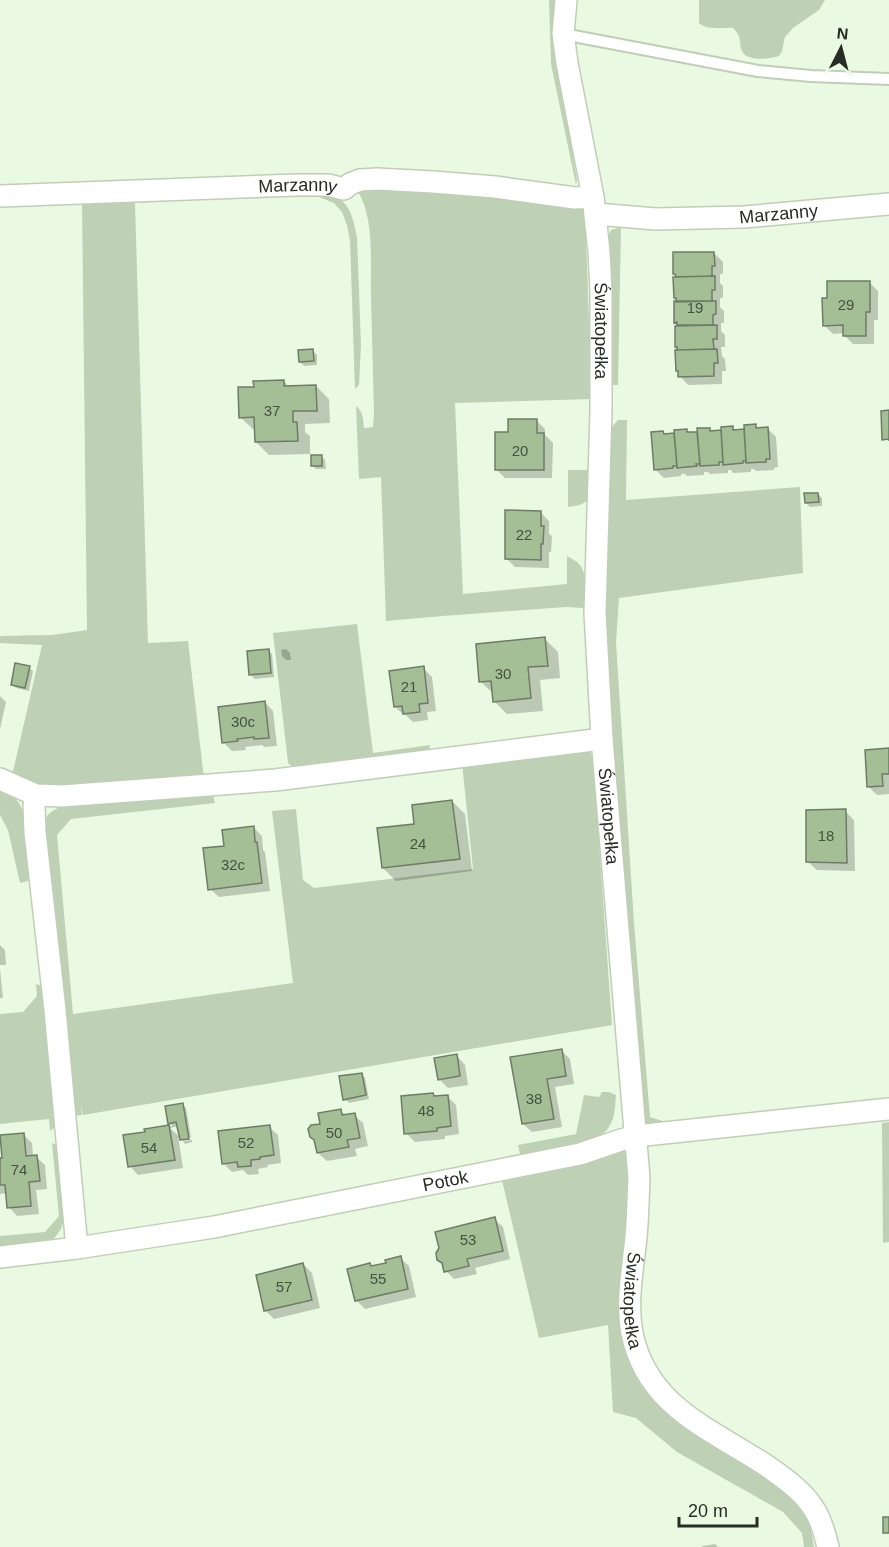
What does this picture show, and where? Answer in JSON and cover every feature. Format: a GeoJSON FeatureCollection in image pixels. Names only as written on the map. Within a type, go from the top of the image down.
{"type":"FeatureCollection","features":[{"type":"Feature","properties":{"kind":"street","name":"Światopełka"},"geometry":{"type":"LineString","coordinates":[[567,0],[563,34],[594,206],[601,292],[601,410],[595,613],[602,739],[639,1178],[630,1313],[632,1334],[649,1376],[671,1404],[782,1476],[800,1491],[822,1525],[828,1547]]}},
{"type":"Feature","properties":{"kind":"street","name":"Marzanny"},"geometry":{"type":"LineString","coordinates":[[0,196],[328,184],[345,189],[360,180],[377,179],[495,187],[575,198],[594,206],[656,219],[744,217],[889,204]]}},
{"type":"Feature","properties":{"kind":"street"},"geometry":{"type":"LineString","coordinates":[[0,779],[36,795],[62,796],[274,780],[602,739]]}},
{"type":"Feature","properties":{"kind":"street"},"geometry":{"type":"LineString","coordinates":[[36,795],[35,832],[55,1010],[77,1248]]}},
{"type":"Feature","properties":{"kind":"street","name":"Potok"},"geometry":{"type":"LineString","coordinates":[[0,1257],[214,1227],[580,1154],[636,1136],[889,1109]]}},
{"type":"Feature","properties":{"kind":"lane"},"geometry":{"type":"LineString","coordinates":[[563,34],[758,71],[889,79]]}},
{"type":"Feature","properties":{"kind":"green space"},"geometry":{"type":"Polygon","coordinates":[[[549,0],[557,0],[557,63],[576,185],[551,64],[549,0]]]}},
{"type":"Feature","properties":{"kind":"green space"},"geometry":{"type":"Polygon","coordinates":[[[699,0],[825,0],[819,10],[793,28],[785,37],[779,56],[759,59],[748,57],[742,51],[739,37],[733,28],[711,28],[699,23],[699,0]]]}},
{"type":"Feature","properties":{"kind":"green space"},"geometry":{"type":"Polygon","coordinates":[[[365,184],[581,206],[585,213],[592,399],[455,403],[463,594],[567,584],[567,556],[579,564],[585,575],[587,598],[583,608],[566,607],[386,621],[381,477],[359,479],[356,406],[363,418],[364,428],[373,427],[374,414],[371,243],[367,215],[358,192],[365,184]]]}},
{"type":"Feature","properties":{"kind":"green space"},"geometry":{"type":"Polygon","coordinates":[[[297,190],[339,199],[350,211],[354,222],[357,237],[361,345],[359,385],[355,389],[350,241],[342,212],[334,203],[319,197],[298,194],[135,203],[148,643],[188,641],[204,779],[52,788],[12,773],[42,645],[0,643],[0,636],[52,635],[87,630],[82,201],[297,190]]]}},
{"type":"Feature","properties":{"kind":"green space"},"geometry":{"type":"Polygon","coordinates":[[[621,227],[618,385],[609,385],[608,237],[611,230],[621,227]]]}},
{"type":"Feature","properties":{"kind":"green space"},"geometry":{"type":"Polygon","coordinates":[[[618,420],[627,420],[626,500],[800,487],[803,573],[619,598],[616,642],[634,923],[650,1117],[682,1127],[645,1126],[633,1009],[604,630],[608,431],[618,420]]]}},
{"type":"Feature","properties":{"kind":"green space"},"geometry":{"type":"Polygon","coordinates":[[[568,470],[591,470],[591,491],[587,501],[568,507],[568,470]]]}},
{"type":"Feature","properties":{"kind":"green space"},"geometry":{"type":"Polygon","coordinates":[[[357,624],[373,753],[430,745],[429,750],[294,768],[288,763],[273,633],[357,624]]]}},
{"type":"Feature","properties":{"kind":"green space"},"geometry":{"type":"Polygon","coordinates":[[[583,749],[590,752],[593,759],[612,1025],[83,1115],[81,1105],[82,1115],[72,1116],[43,848],[45,820],[51,812],[66,805],[212,792],[215,803],[71,819],[57,835],[73,1014],[293,983],[272,811],[296,809],[303,880],[314,888],[473,869],[462,763],[583,749]]]}},
{"type":"Feature","properties":{"kind":"green space"},"geometry":{"type":"Polygon","coordinates":[[[0,788],[15,798],[24,814],[29,832],[35,879],[20,883],[8,830],[0,815],[0,788]]]}},
{"type":"Feature","properties":{"kind":"green space"},"geometry":{"type":"Polygon","coordinates":[[[36,984],[45,987],[59,1120],[50,1131],[49,1119],[0,1124],[0,1014],[23,1012],[37,996],[36,984]]]}},
{"type":"Feature","properties":{"kind":"green space"},"geometry":{"type":"Polygon","coordinates":[[[602,1092],[616,1095],[613,1119],[606,1131],[578,1144],[520,1154],[518,1145],[576,1134],[584,1095],[599,1097],[602,1092]]]}},
{"type":"Feature","properties":{"kind":"green space"},"geometry":{"type":"Polygon","coordinates":[[[889,1122],[889,1242],[883,1243],[882,1123],[889,1122]]]}},
{"type":"Feature","properties":{"kind":"green space"},"geometry":{"type":"Polygon","coordinates":[[[52,1143],[57,1145],[65,1217],[61,1229],[52,1240],[43,1243],[0,1248],[0,1236],[45,1232],[59,1216],[52,1143]]]}},
{"type":"Feature","properties":{"kind":"green space"},"geometry":{"type":"Polygon","coordinates":[[[624,1149],[629,1151],[632,1355],[781,1485],[804,1510],[810,1524],[814,1547],[804,1547],[802,1533],[783,1512],[677,1452],[636,1418],[613,1412],[608,1325],[539,1338],[502,1180],[624,1149]]]}},
{"type":"Feature","properties":{"kind":"building"},"geometry":{"type":"Polygon","coordinates":[[[673,252],[714,252],[715,266],[712,266],[712,276],[676,277],[673,274],[673,252]]]}},
{"type":"Feature","properties":{"kind":"building"},"geometry":{"type":"Polygon","coordinates":[[[715,276],[712,301],[676,302],[673,277],[715,276]]]}},
{"type":"Feature","properties":{"kind":"building"},"geometry":{"type":"Polygon","coordinates":[[[827,281],[870,281],[870,312],[866,312],[866,336],[843,336],[843,325],[823,326],[822,298],[827,298],[827,281]]]}},
{"type":"Feature","properties":{"kind":"building"},"geometry":{"type":"Polygon","coordinates":[[[674,301],[716,301],[713,325],[677,325],[677,322],[674,323],[674,301]]]}},
{"type":"Feature","properties":{"kind":"building"},"geometry":{"type":"Polygon","coordinates":[[[717,325],[717,339],[713,339],[714,349],[677,350],[675,347],[675,326],[717,325]]]}},
{"type":"Feature","properties":{"kind":"building"},"geometry":{"type":"Polygon","coordinates":[[[313,349],[314,361],[299,362],[298,350],[313,349]]]}},
{"type":"Feature","properties":{"kind":"building"},"geometry":{"type":"Polygon","coordinates":[[[717,349],[718,363],[714,363],[714,376],[678,377],[675,350],[717,349]]]}},
{"type":"Feature","properties":{"kind":"building"},"geometry":{"type":"Polygon","coordinates":[[[284,380],[284,386],[316,385],[317,411],[293,411],[293,422],[297,422],[298,441],[255,442],[254,417],[239,418],[238,387],[254,387],[253,381],[284,380]]]}},
{"type":"Feature","properties":{"kind":"building"},"geometry":{"type":"Polygon","coordinates":[[[889,410],[889,439],[882,440],[881,411],[889,410]]]}},
{"type":"Feature","properties":{"kind":"building"},"geometry":{"type":"Polygon","coordinates":[[[508,419],[537,419],[537,433],[544,433],[544,470],[495,470],[495,432],[508,432],[508,419]]]}},
{"type":"Feature","properties":{"kind":"building"},"geometry":{"type":"Polygon","coordinates":[[[756,424],[756,428],[768,427],[770,459],[766,459],[766,462],[746,463],[744,425],[756,424]]]}},
{"type":"Feature","properties":{"kind":"building"},"geometry":{"type":"Polygon","coordinates":[[[733,426],[733,430],[744,429],[746,461],[723,465],[721,427],[733,426]]]}},
{"type":"Feature","properties":{"kind":"building"},"geometry":{"type":"Polygon","coordinates":[[[697,428],[710,428],[710,431],[721,430],[723,462],[719,462],[719,465],[700,466],[697,428]]]}},
{"type":"Feature","properties":{"kind":"building"},"geometry":{"type":"Polygon","coordinates":[[[687,429],[687,432],[697,432],[700,464],[677,468],[674,430],[687,429]]]}},
{"type":"Feature","properties":{"kind":"building"},"geometry":{"type":"Polygon","coordinates":[[[663,431],[664,434],[674,433],[677,466],[654,470],[651,432],[663,431]]]}},
{"type":"Feature","properties":{"kind":"building"},"geometry":{"type":"Polygon","coordinates":[[[311,455],[322,455],[322,466],[311,466],[311,455]]]}},
{"type":"Feature","properties":{"kind":"building"},"geometry":{"type":"Polygon","coordinates":[[[804,493],[818,493],[819,502],[805,503],[804,493]]]}},
{"type":"Feature","properties":{"kind":"building"},"geometry":{"type":"Polygon","coordinates":[[[505,510],[541,511],[541,526],[544,526],[541,560],[505,559],[505,510]]]}},
{"type":"Feature","properties":{"kind":"building"},"geometry":{"type":"Polygon","coordinates":[[[545,637],[548,666],[528,667],[531,698],[493,702],[491,681],[479,682],[476,644],[545,637]]]}},
{"type":"Feature","properties":{"kind":"building"},"geometry":{"type":"Polygon","coordinates":[[[269,649],[271,673],[249,675],[247,651],[269,649]]]}},
{"type":"Feature","properties":{"kind":"building"},"geometry":{"type":"Polygon","coordinates":[[[15,663],[30,666],[25,688],[11,685],[15,663]]]}},
{"type":"Feature","properties":{"kind":"building"},"geometry":{"type":"Polygon","coordinates":[[[424,666],[428,703],[419,704],[420,712],[403,714],[402,706],[394,707],[389,671],[424,666]]]}},
{"type":"Feature","properties":{"kind":"building"},"geometry":{"type":"Polygon","coordinates":[[[265,701],[269,738],[254,739],[254,737],[222,743],[218,707],[265,701]]]}},
{"type":"Feature","properties":{"kind":"building"},"geometry":{"type":"Polygon","coordinates":[[[889,748],[889,774],[882,774],[883,786],[867,787],[865,750],[889,748]]]}},
{"type":"Feature","properties":{"kind":"building"},"geometry":{"type":"Polygon","coordinates":[[[452,800],[460,859],[382,868],[377,828],[414,824],[412,805],[452,800]]]}},
{"type":"Feature","properties":{"kind":"building"},"geometry":{"type":"Polygon","coordinates":[[[846,809],[847,863],[806,862],[806,810],[846,809]]]}},
{"type":"Feature","properties":{"kind":"building"},"geometry":{"type":"Polygon","coordinates":[[[254,826],[262,883],[208,890],[203,848],[224,846],[222,830],[254,826]]]}},
{"type":"Feature","properties":{"kind":"building"},"geometry":{"type":"Polygon","coordinates":[[[562,1049],[566,1076],[547,1079],[554,1119],[522,1124],[510,1057],[562,1049]]]}},
{"type":"Feature","properties":{"kind":"building"},"geometry":{"type":"Polygon","coordinates":[[[457,1054],[460,1076],[438,1080],[434,1058],[457,1054]]]}},
{"type":"Feature","properties":{"kind":"building"},"geometry":{"type":"Polygon","coordinates":[[[362,1073],[366,1095],[343,1100],[339,1076],[362,1073]]]}},
{"type":"Feature","properties":{"kind":"building"},"geometry":{"type":"Polygon","coordinates":[[[433,1093],[434,1096],[448,1095],[451,1126],[437,1128],[437,1131],[404,1134],[401,1096],[433,1093]]]}},
{"type":"Feature","properties":{"kind":"building"},"geometry":{"type":"Polygon","coordinates":[[[183,1103],[189,1139],[180,1140],[176,1122],[168,1124],[165,1106],[183,1103]]]}},
{"type":"Feature","properties":{"kind":"building"},"geometry":{"type":"Polygon","coordinates":[[[341,1109],[342,1115],[355,1113],[360,1138],[347,1140],[349,1147],[317,1153],[308,1129],[311,1125],[320,1124],[318,1113],[341,1109]]]}},
{"type":"Feature","properties":{"kind":"building"},"geometry":{"type":"Polygon","coordinates":[[[169,1125],[175,1160],[128,1167],[123,1135],[169,1125]]]}},
{"type":"Feature","properties":{"kind":"building"},"geometry":{"type":"Polygon","coordinates":[[[270,1125],[274,1155],[251,1160],[251,1166],[238,1167],[237,1162],[222,1164],[218,1131],[270,1125]]]}},
{"type":"Feature","properties":{"kind":"building"},"geometry":{"type":"Polygon","coordinates":[[[24,1133],[26,1156],[37,1155],[40,1181],[29,1182],[31,1206],[7,1208],[5,1185],[0,1185],[0,1158],[2,1158],[0,1135],[24,1133]]]}},
{"type":"Feature","properties":{"kind":"building"},"geometry":{"type":"Polygon","coordinates":[[[495,1217],[503,1251],[467,1259],[469,1266],[444,1272],[442,1263],[437,1260],[436,1253],[439,1248],[435,1232],[495,1217]]]}},
{"type":"Feature","properties":{"kind":"building"},"geometry":{"type":"Polygon","coordinates":[[[401,1256],[408,1289],[355,1301],[347,1269],[370,1263],[371,1266],[386,1263],[385,1260],[401,1256]]]}},
{"type":"Feature","properties":{"kind":"building"},"geometry":{"type":"Polygon","coordinates":[[[303,1263],[312,1300],[264,1311],[256,1275],[303,1263]]]}},
{"type":"Feature","properties":{"kind":"building"},"geometry":{"type":"Polygon","coordinates":[[[883,1517],[889,1517],[889,1533],[883,1533],[883,1517]]]}}]}
